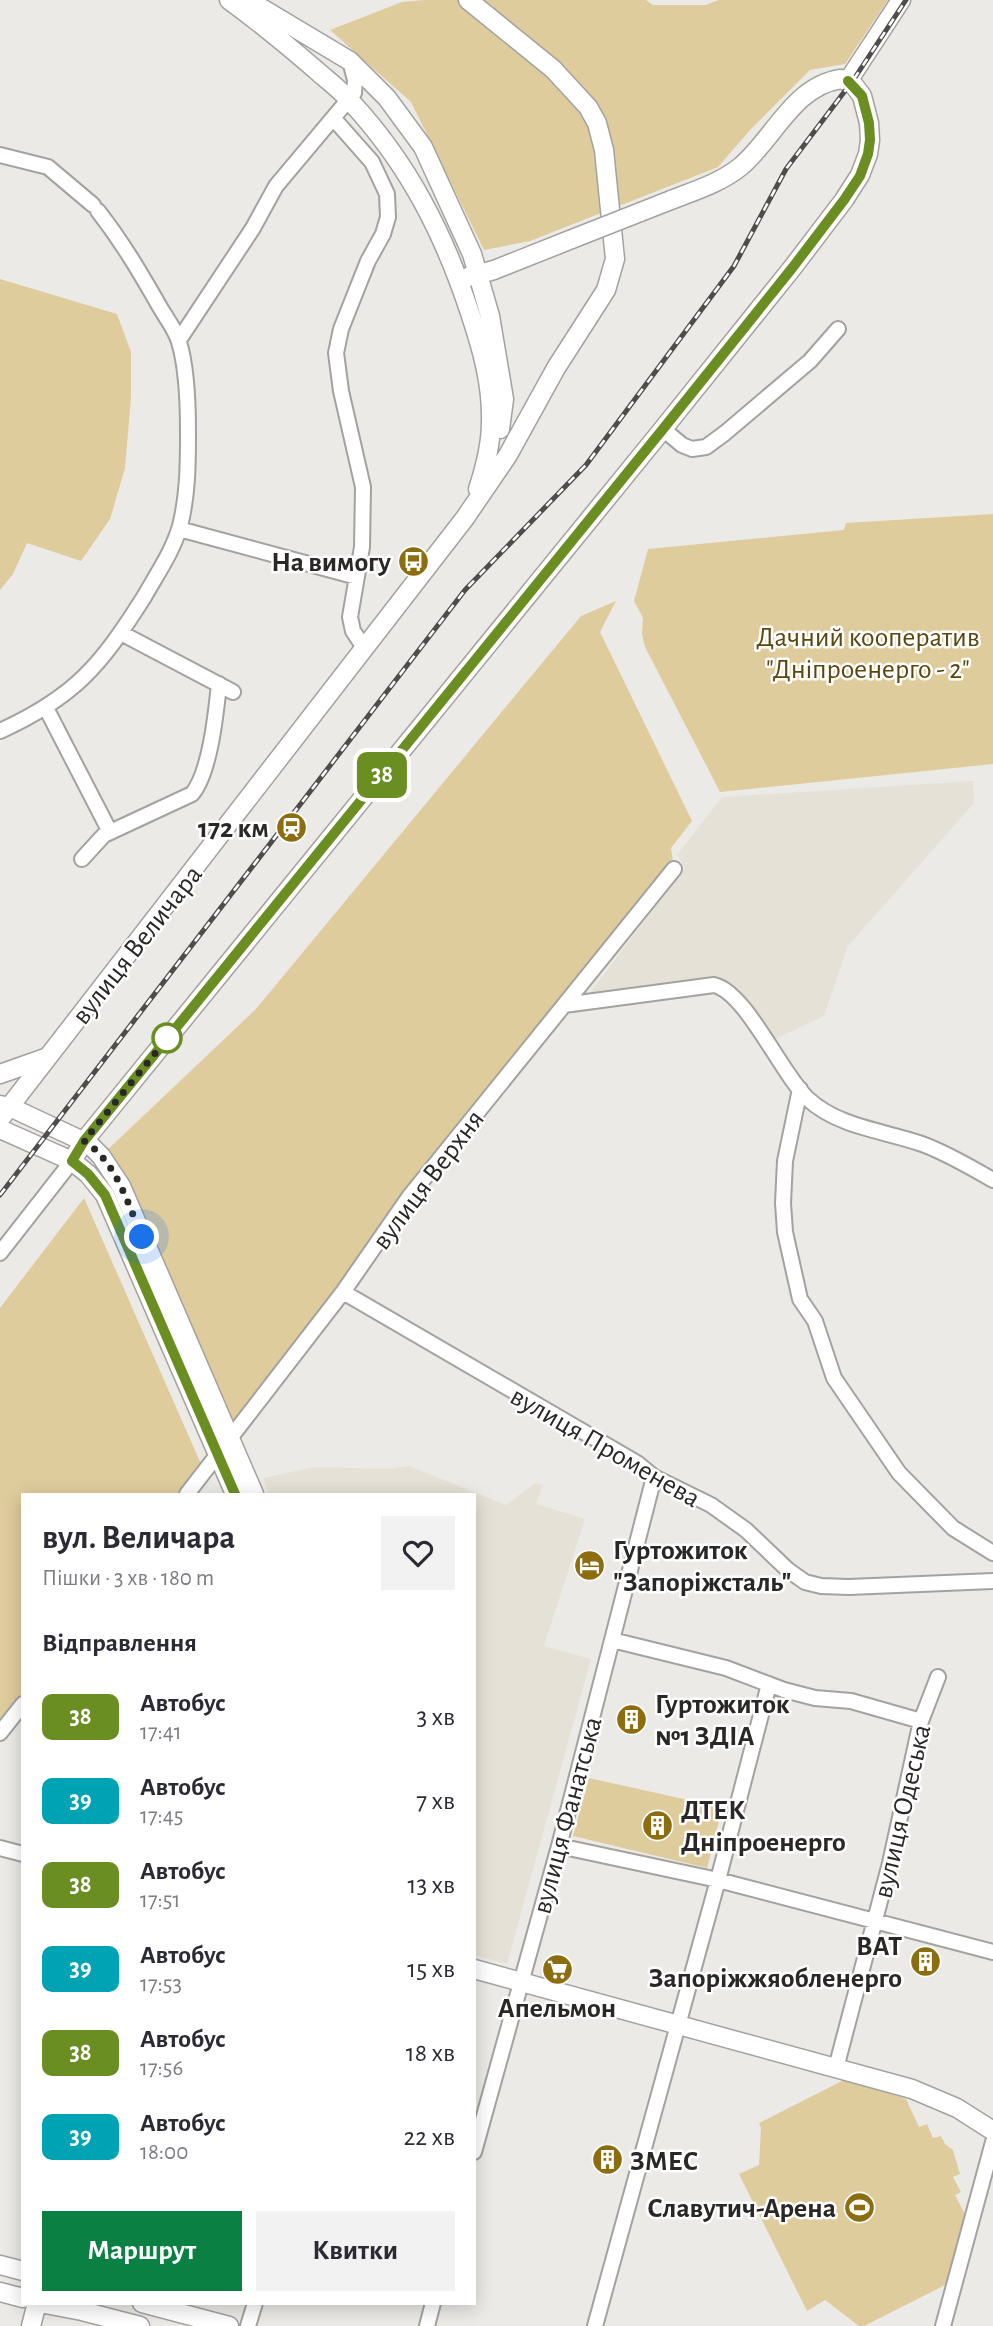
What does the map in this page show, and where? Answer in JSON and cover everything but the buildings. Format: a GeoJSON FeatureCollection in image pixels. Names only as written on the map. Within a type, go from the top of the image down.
{"type":"FeatureCollection","features":[{"type":"Feature","properties":{"kind":"main road"},"geometry":{"type":"LineString","coordinates":[[229,0],[350,100],[377,132],[410,179],[436,223],[458,276],[482,349],[488,378],[491,424],[481,481]]}},
{"type":"Feature","properties":{"kind":"main road"},"geometry":{"type":"LineString","coordinates":[[248,0],[350,61],[387,98],[412,128],[431,162],[472,254],[490,316],[504,399],[497,446],[465,518]]}},
{"type":"Feature","properties":{"kind":"main road"},"geometry":{"type":"LineString","coordinates":[[465,518],[508,455],[556,368],[606,289],[615,260],[604,150],[597,122],[571,86],[517,38],[468,0]]}},
{"type":"Feature","properties":{"kind":"main road"},"geometry":{"type":"LineString","coordinates":[[458,276],[478,275],[572,239],[712,183],[741,166],[801,98],[820,85],[851,77],[901,0]]}},
{"type":"Feature","properties":{"kind":"main road"},"geometry":{"type":"LineString","coordinates":[[72,1161],[84,1141],[793,267],[860,176],[868,154],[869,123],[862,96],[851,77]]}},
{"type":"Feature","properties":{"kind":"main road","name":"вулиця Величара"},"geometry":{"type":"LineString","coordinates":[[3,1110],[48,1057],[465,518]]}},
{"type":"Feature","properties":{"kind":"main road"},"geometry":{"type":"LineString","coordinates":[[1,1069],[48,1057]]}},
{"type":"Feature","properties":{"kind":"main road"},"geometry":{"type":"LineString","coordinates":[[3,1110],[84,1141],[102,1156],[121,1186],[254,1493]]}},
{"type":"Feature","properties":{"kind":"main road"},"geometry":{"type":"LineString","coordinates":[[0,1129],[72,1161],[88,1174],[105,1195],[235,1493]]}},
{"type":"Feature","properties":{"kind":"main road"},"geometry":{"type":"LineString","coordinates":[[476,1970],[912,2088],[957,2108],[993,2131]]}},
{"type":"Feature","properties":{"kind":"main road"},"geometry":{"type":"LineString","coordinates":[[0,2264],[21,2270]]}},
{"type":"Feature","properties":{"kind":"main road"},"geometry":{"type":"LineString","coordinates":[[0,2292],[21,2297]]}},
{"type":"Feature","properties":{"kind":"main road"},"geometry":{"type":"LineString","coordinates":[[32,2326],[38,2305]]}},
{"type":"Feature","properties":{"kind":"main road"},"geometry":{"type":"LineString","coordinates":[[47,2305],[140,2326]]}},
{"type":"Feature","properties":{"kind":"main road"},"geometry":{"type":"LineString","coordinates":[[150,2305],[229,2326]]}},
{"type":"Feature","properties":{"kind":"street"},"geometry":{"type":"LineString","coordinates":[[179,340],[253,228],[276,186],[350,100],[355,88],[350,61]]}},
{"type":"Feature","properties":{"kind":"street"},"geometry":{"type":"LineString","coordinates":[[334,119],[372,162],[387,194],[388,217],[341,329],[336,353],[341,391],[363,487],[362,547],[350,617],[353,631],[365,649]]}},
{"type":"Feature","properties":{"kind":"street"},"geometry":{"type":"LineString","coordinates":[[0,156],[48,167],[96,208],[124,245],[179,340],[188,406],[186,501],[179,529],[163,565],[121,634],[95,668],[46,708],[0,732]]}},
{"type":"Feature","properties":{"kind":"street"},"geometry":{"type":"LineString","coordinates":[[663,429],[682,445],[692,449],[706,447],[810,362],[838,329]]}},
{"type":"Feature","properties":{"kind":"street"},"geometry":{"type":"LineString","coordinates":[[179,529],[357,577]]}},
{"type":"Feature","properties":{"kind":"street"},"geometry":{"type":"LineString","coordinates":[[121,634],[233,692]]}},
{"type":"Feature","properties":{"kind":"street"},"geometry":{"type":"LineString","coordinates":[[82,859],[94,844],[110,832],[192,794],[200,785],[216,716],[219,684]]}},
{"type":"Feature","properties":{"kind":"street"},"geometry":{"type":"LineString","coordinates":[[46,708],[110,832]]}},
{"type":"Feature","properties":{"kind":"street","name":"вулиця Верхня"},"geometry":{"type":"LineString","coordinates":[[188,1493],[343,1292],[409,1197],[674,869]]}},
{"type":"Feature","properties":{"kind":"street"},"geometry":{"type":"LineString","coordinates":[[564,1006],[720,986],[737,1001],[807,1099],[828,1114],[923,1144],[953,1157],[993,1181]]}},
{"type":"Feature","properties":{"kind":"street"},"geometry":{"type":"LineString","coordinates":[[800,1089],[785,1161],[783,1203],[785,1232],[800,1299],[815,1321],[834,1378],[899,1473],[954,1528],[993,1552]]}},
{"type":"Feature","properties":{"kind":"street"},"geometry":{"type":"LineString","coordinates":[[0,1254],[72,1161]]}},
{"type":"Feature","properties":{"kind":"street","name":"вулиця Променева"},"geometry":{"type":"LineString","coordinates":[[343,1292],[637,1463],[654,1478],[710,1505],[747,1530],[804,1582],[849,1587],[993,1581]]}},
{"type":"Feature","properties":{"kind":"street","name":"вулиця Фанатська"},"geometry":{"type":"LineString","coordinates":[[476,2145],[559,1846],[654,1478]]}},
{"type":"Feature","properties":{"kind":"street"},"geometry":{"type":"LineString","coordinates":[[612,1640],[726,1668],[816,1698],[851,1701],[921,1721]]}},
{"type":"Feature","properties":{"kind":"street","name":"вулиця Одеська"},"geometry":{"type":"LineString","coordinates":[[836,2068],[890,1863],[921,1721],[938,1677]]}},
{"type":"Feature","properties":{"kind":"street"},"geometry":{"type":"LineString","coordinates":[[595,2326],[718,1881],[769,1684]]}},
{"type":"Feature","properties":{"kind":"street"},"geometry":{"type":"LineString","coordinates":[[0,1732],[21,1706]]}},
{"type":"Feature","properties":{"kind":"street"},"geometry":{"type":"LineString","coordinates":[[559,1846],[718,1881],[993,1952]]}},
{"type":"Feature","properties":{"kind":"street"},"geometry":{"type":"LineString","coordinates":[[0,1848],[21,1853]]}},
{"type":"Feature","properties":{"kind":"street"},"geometry":{"type":"LineString","coordinates":[[943,2326],[993,2142]]}},
{"type":"Feature","properties":{"kind":"street"},"geometry":{"type":"LineString","coordinates":[[248,2326],[255,2305]]}},
{"type":"Feature","properties":{"kind":"street"},"geometry":{"type":"LineString","coordinates":[[426,2326],[432,2305]]}},
{"type":"Feature","properties":{"kind":"shaded area"},"geometry":{"type":"Polygon","coordinates":[[[973,781],[974,803],[848,946],[824,1016],[774,1040],[742,994],[720,981],[586,998],[685,868],[677,855],[722,797],[973,781]]]}},
{"type":"Feature","properties":{"kind":"shaded area"},"geometry":{"type":"Polygon","coordinates":[[[409,1466],[506,1505],[535,1483],[543,1485],[536,1504],[585,1519],[544,1646],[591,1659],[507,1964],[476,1956],[476,1493],[269,1493],[263,1478],[315,1467],[389,1469],[409,1466]]]}},
{"type":"Feature","properties":{"kind":"green space"},"geometry":{"type":"Polygon","coordinates":[[[646,0],[653,5],[706,5],[719,0],[888,0],[845,64],[810,70],[751,129],[718,167],[530,241],[484,250],[411,102],[330,30],[402,2],[646,0]]]}},
{"type":"Feature","properties":{"kind":"green space"},"geometry":{"type":"Polygon","coordinates":[[[0,279],[117,314],[131,352],[131,398],[125,468],[110,519],[81,561],[27,543],[13,574],[0,590],[0,279]]]}},
{"type":"Feature","properties":{"kind":"green space","name":"Дачний кооператив \"Дніпроенерго - 2\""},"geometry":{"type":"Polygon","coordinates":[[[993,514],[993,764],[720,792],[645,647],[643,618],[634,601],[648,549],[844,530],[846,523],[993,514]]]}},
{"type":"Feature","properties":{"kind":"green space"},"geometry":{"type":"Polygon","coordinates":[[[616,601],[600,632],[692,821],[671,848],[674,869],[230,1439],[101,1156],[256,1009],[581,616],[616,601]]]}},
{"type":"Feature","properties":{"kind":"green space"},"geometry":{"type":"Polygon","coordinates":[[[84,1198],[201,1464],[178,1493],[21,1493],[21,1696],[0,1722],[0,1308],[84,1198]]]}},
{"type":"Feature","properties":{"kind":"green space"},"geometry":{"type":"Polygon","coordinates":[[[589,1778],[715,1806],[720,1817],[707,1868],[573,1836],[589,1778]]]}},
{"type":"Feature","properties":{"kind":"green space","name":"Славутич-Арена"},"geometry":{"type":"Polygon","coordinates":[[[852,2076],[855,2082],[906,2099],[919,2127],[927,2124],[933,2138],[941,2136],[945,2144],[953,2150],[960,2174],[953,2177],[961,2192],[955,2195],[968,2220],[955,2280],[864,2326],[859,2326],[825,2300],[807,2311],[739,2174],[759,2165],[759,2123],[852,2076]]]}},
{"type":"Feature","properties":{"kind":"railway"},"geometry":{"type":"LineString","coordinates":[[0,1195],[465,590],[586,465],[734,266],[786,169],[854,79],[906,0]]}},
{"type":"Feature","properties":{"kind":"bus line","name":"38"},"geometry":{"type":"LineString","coordinates":[[235,1493],[105,1195],[88,1174],[72,1161],[84,1141],[663,429],[844,200],[860,176],[870,140],[866,105],[858,90],[848,81]]}},
{"type":"Feature","properties":{"kind":"place","name":"На вимогу"},"geometry":{"type":"Point","coordinates":[414,561]}},
{"type":"Feature","properties":{"kind":"place","name":"172 км"},"geometry":{"type":"Point","coordinates":[292,827]}},
{"type":"Feature","properties":{"kind":"place","name":"Гуртожиток \"Запоріжсталь\""},"geometry":{"type":"Point","coordinates":[590,1565]}},
{"type":"Feature","properties":{"kind":"place","name":"Гуртожиток №1 ЗДІА"},"geometry":{"type":"Point","coordinates":[632,1719]}},
{"type":"Feature","properties":{"kind":"place","name":"ДТЕК Дніпроенерго"},"geometry":{"type":"Point","coordinates":[658,1825]}},
{"type":"Feature","properties":{"kind":"place","name":"ВАТ Запоріжжяобленерго"},"geometry":{"type":"Point","coordinates":[925,1961]}},
{"type":"Feature","properties":{"kind":"place","name":"Апельмон"},"geometry":{"type":"Point","coordinates":[557,1970]}},
{"type":"Feature","properties":{"kind":"place","name":"ЗМЕС"},"geometry":{"type":"Point","coordinates":[607,2160]}},
{"type":"Feature","properties":{"kind":"place","name":"Славутич-Арена"},"geometry":{"type":"Point","coordinates":[859,2207]}},
{"type":"Feature","properties":{"kind":"route"},"geometry":{"type":"LineString","coordinates":[[142,1237],[121,1186],[102,1156],[84,1141],[170,1035],[167,1038]]}}]}
